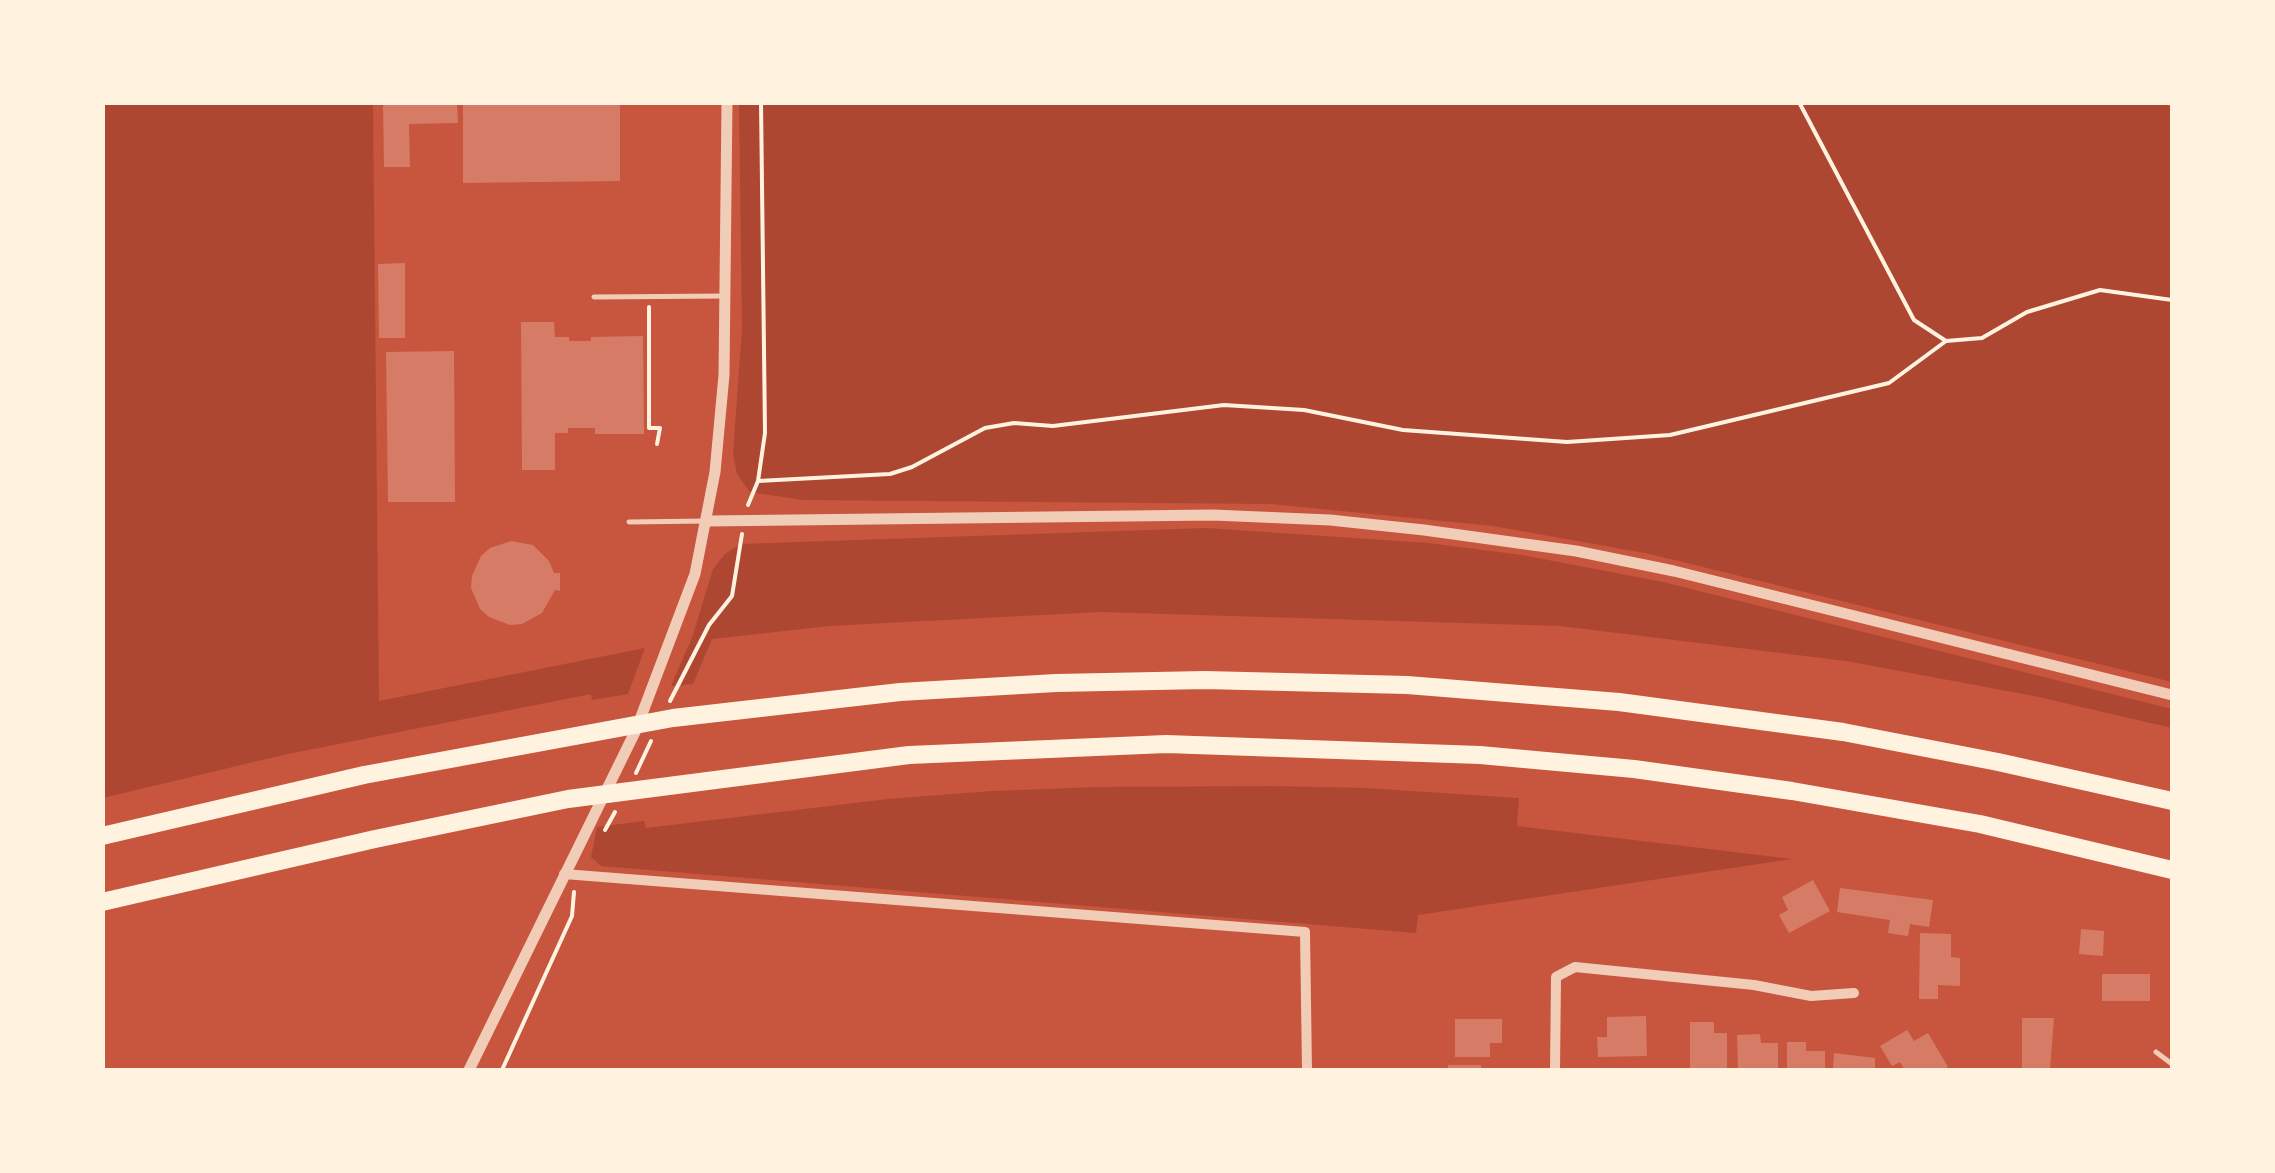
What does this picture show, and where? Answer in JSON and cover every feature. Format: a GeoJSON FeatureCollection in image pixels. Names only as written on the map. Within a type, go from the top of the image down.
{"type":"FeatureCollection","features":[{"type":"Feature","properties":{"kind":"highway"},"geometry":{"type":"LineString","coordinates":[[102,836],[364,775],[673,718],[900,692],[1205,680],[1407,685],[1740,716],[1998,762],[2172,801]]}},
{"type":"Feature","properties":{"kind":"highway"},"geometry":{"type":"LineString","coordinates":[[102,902],[568,799],[910,755],[1166,744],[1480,755],[1634,769],[1980,824],[2172,870]]}},
{"type":"Feature","properties":{"kind":"street"},"geometry":{"type":"LineString","coordinates":[[469,1070],[636,730],[679,624],[708,521],[724,375],[726,102]]}},
{"type":"Feature","properties":{"kind":"street"},"geometry":{"type":"LineString","coordinates":[[708,521],[1213,514],[1330,520],[1557,548],[1674,571],[2172,695]]}},
{"type":"Feature","properties":{"kind":"street"},"geometry":{"type":"LineString","coordinates":[[564,874],[1306,932],[1307,1070]]}},
{"type":"Feature","properties":{"kind":"street"},"geometry":{"type":"LineString","coordinates":[[1555,1070],[1556,977],[1575,966],[1811,996],[1854,993]]}},
{"type":"Feature","properties":{"kind":"lane"},"geometry":{"type":"LineString","coordinates":[[594,297],[727,296]]}},
{"type":"Feature","properties":{"kind":"lane"},"geometry":{"type":"LineString","coordinates":[[629,522],[708,521]]}},
{"type":"Feature","properties":{"kind":"lane"},"geometry":{"type":"LineString","coordinates":[[2156,1052],[2172,1064]]}},
{"type":"Feature","properties":{"kind":"path"},"geometry":{"type":"LineString","coordinates":[[762,102],[766,401],[758,481],[890,474],[912,467],[985,428],[1014,423],[1054,426],[1224,405],[1304,410],[1403,430],[1567,442],[1670,435],[1889,383],[1946,340],[1982,338],[2027,312],[2100,290],[2172,300]]}},
{"type":"Feature","properties":{"kind":"path"},"geometry":{"type":"LineString","coordinates":[[1800,102],[1914,320],[1946,340]]}},
{"type":"Feature","properties":{"kind":"path"},"geometry":{"type":"LineString","coordinates":[[649,297],[650,428],[660,428],[657,444]]}},
{"type":"Feature","properties":{"kind":"path"},"geometry":{"type":"LineString","coordinates":[[502,1070],[572,916],[575,887]]}},
{"type":"Feature","properties":{"kind":"shaded area"},"geometry":{"type":"Polygon","coordinates":[[[2164,102],[2172,108],[2172,682],[1650,554],[1493,526],[1271,504],[803,500],[750,492],[737,474],[733,453],[742,329],[739,103],[2164,102]]]}},
{"type":"Feature","properties":{"kind":"shaded area"},"geometry":{"type":"Polygon","coordinates":[[[102,103],[373,103],[379,701],[645,648],[628,694],[592,700],[591,694],[283,755],[103,798],[102,103]]]}},
{"type":"Feature","properties":{"kind":"shaded area"},"geometry":{"type":"Polygon","coordinates":[[[1207,528],[1428,543],[1522,555],[1663,582],[2172,709],[2172,728],[2034,696],[1846,661],[1560,626],[1100,612],[829,626],[712,639],[693,684],[671,686],[693,635],[713,569],[725,554],[741,544],[1207,528]]]}},
{"type":"Feature","properties":{"kind":"shaded area"},"geometry":{"type":"Polygon","coordinates":[[[1273,786],[1519,798],[1517,826],[1792,859],[1418,915],[1416,933],[601,866],[591,857],[597,827],[644,821],[646,828],[888,799],[992,791],[1273,786]]]}},
{"type":"Feature","properties":{"kind":"building"},"geometry":{"type":"Polygon","coordinates":[[[383,102],[457,102],[458,123],[409,124],[410,167],[384,167],[383,102]]]}},
{"type":"Feature","properties":{"kind":"building"},"geometry":{"type":"Polygon","coordinates":[[[463,102],[620,102],[620,181],[463,183],[463,102]]]}},
{"type":"Feature","properties":{"kind":"building"},"geometry":{"type":"Polygon","coordinates":[[[405,263],[405,338],[379,338],[378,264],[405,263]]]}},
{"type":"Feature","properties":{"kind":"building"},"geometry":{"type":"Polygon","coordinates":[[[521,322],[554,322],[555,337],[569,337],[569,341],[643,336],[644,434],[595,434],[595,428],[568,428],[568,433],[555,433],[555,470],[522,470],[521,322]]]}},
{"type":"Feature","properties":{"kind":"building"},"geometry":{"type":"Polygon","coordinates":[[[454,351],[455,502],[388,502],[386,352],[454,351]]]}},
{"type":"Feature","properties":{"kind":"building"},"geometry":{"type":"Polygon","coordinates":[[[511,541],[533,545],[549,561],[554,573],[560,573],[560,591],[555,590],[542,613],[522,624],[510,625],[480,609],[471,588],[481,556],[490,548],[511,541]]]}},
{"type":"Feature","properties":{"kind":"building"},"geometry":{"type":"Polygon","coordinates":[[[1813,880],[1830,911],[1789,933],[1779,915],[1788,910],[1782,897],[1813,880]]]}},
{"type":"Feature","properties":{"kind":"building"},"geometry":{"type":"Polygon","coordinates":[[[1840,888],[1933,900],[1929,927],[1910,924],[1908,936],[1888,933],[1890,920],[1837,912],[1840,888]]]}},
{"type":"Feature","properties":{"kind":"building"},"geometry":{"type":"Polygon","coordinates":[[[2081,929],[2104,931],[2103,956],[2079,954],[2081,929]]]}},
{"type":"Feature","properties":{"kind":"building"},"geometry":{"type":"Polygon","coordinates":[[[1920,933],[1951,934],[1951,957],[1960,958],[1960,986],[1938,985],[1938,999],[1919,999],[1920,933]]]}},
{"type":"Feature","properties":{"kind":"building"},"geometry":{"type":"Polygon","coordinates":[[[2102,974],[2150,974],[2150,1001],[2102,1001],[2102,974]]]}},
{"type":"Feature","properties":{"kind":"building"},"geometry":{"type":"Polygon","coordinates":[[[1646,1016],[1647,1056],[1598,1057],[1597,1037],[1607,1037],[1607,1017],[1646,1016]]]}},
{"type":"Feature","properties":{"kind":"building"},"geometry":{"type":"Polygon","coordinates":[[[2022,1018],[2054,1018],[2050,1070],[2022,1070],[2022,1018]]]}},
{"type":"Feature","properties":{"kind":"building"},"geometry":{"type":"Polygon","coordinates":[[[1455,1019],[1502,1019],[1502,1043],[1490,1043],[1490,1057],[1455,1057],[1455,1019]]]}},
{"type":"Feature","properties":{"kind":"building"},"geometry":{"type":"Polygon","coordinates":[[[1690,1022],[1714,1022],[1714,1033],[1727,1033],[1727,1070],[1690,1070],[1690,1022]]]}},
{"type":"Feature","properties":{"kind":"building"},"geometry":{"type":"Polygon","coordinates":[[[1907,1030],[1914,1041],[1928,1033],[1948,1067],[1905,1070],[1900,1062],[1892,1066],[1880,1046],[1907,1030]]]}},
{"type":"Feature","properties":{"kind":"building"},"geometry":{"type":"Polygon","coordinates":[[[1760,1034],[1761,1043],[1778,1043],[1778,1070],[1738,1070],[1737,1035],[1760,1034]]]}},
{"type":"Feature","properties":{"kind":"building"},"geometry":{"type":"Polygon","coordinates":[[[1787,1042],[1806,1042],[1806,1051],[1825,1051],[1825,1070],[1787,1070],[1787,1042]]]}},
{"type":"Feature","properties":{"kind":"building"},"geometry":{"type":"Polygon","coordinates":[[[1834,1053],[1875,1058],[1875,1070],[1833,1070],[1834,1053]]]}},
{"type":"Feature","properties":{"kind":"building"},"geometry":{"type":"Polygon","coordinates":[[[1448,1065],[1481,1065],[1481,1070],[1448,1070],[1448,1065]]]}}]}
